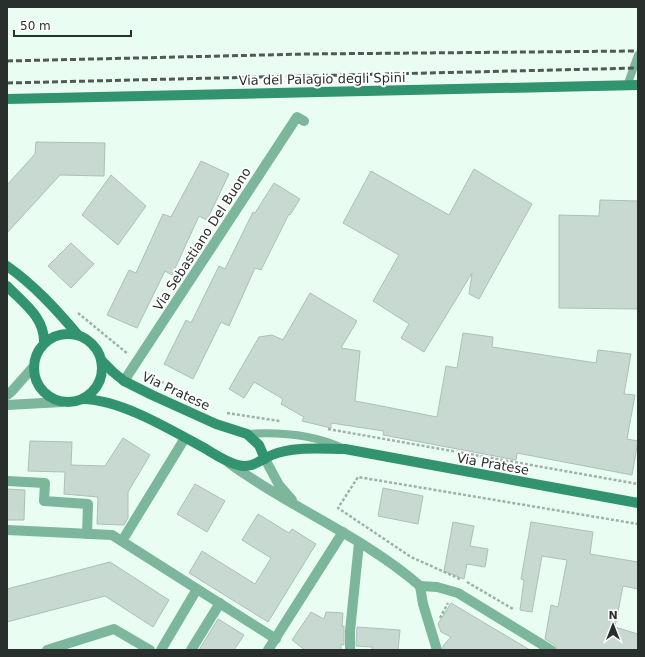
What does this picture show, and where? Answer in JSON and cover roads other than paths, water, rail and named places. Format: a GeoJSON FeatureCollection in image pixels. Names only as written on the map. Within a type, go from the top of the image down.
{"type":"FeatureCollection","features":[{"type":"Feature","properties":{"kind":"main road","name":"Via del Palagio degli Spini"},"geometry":{"type":"LineString","coordinates":[[7,99],[638,85]]}},
{"type":"Feature","properties":{"kind":"main road"},"geometry":{"type":"LineString","coordinates":[[7,266],[48,301],[78,335]]}},
{"type":"Feature","properties":{"kind":"main road"},"geometry":{"type":"LineString","coordinates":[[7,286],[38,319],[43,330],[44,343]]}},
{"type":"Feature","properties":{"kind":"main road"},"geometry":{"type":"LineString","coordinates":[[71,333],[78,335],[92,343],[97,349],[101,360],[101,373],[98,384],[90,394],[83,399],[76,401],[62,402],[43,391],[36,377],[34,366],[38,352],[44,343],[50,338],[59,334],[71,333]]}},
{"type":"Feature","properties":{"kind":"main road","name":"Via Pratese"},"geometry":{"type":"LineString","coordinates":[[101,360],[124,381],[188,412],[216,424],[247,434],[259,445],[265,459]]}},
{"type":"Feature","properties":{"kind":"main road","name":"Via Pratese"},"geometry":{"type":"LineString","coordinates":[[83,399],[96,399],[115,404],[185,438],[229,462],[248,466],[280,453],[303,449],[344,449],[638,503]]}},
{"type":"Feature","properties":{"kind":"street","name":"Via Sebastiano Del Buono"},"geometry":{"type":"LineString","coordinates":[[124,381],[297,118],[304,121]]}},
{"type":"Feature","properties":{"kind":"street"},"geometry":{"type":"LineString","coordinates":[[7,395],[34,366]]}},
{"type":"Feature","properties":{"kind":"street"},"geometry":{"type":"LineString","coordinates":[[7,405],[62,402]]}},
{"type":"Feature","properties":{"kind":"street"},"geometry":{"type":"LineString","coordinates":[[122,541],[185,438]]}},
{"type":"Feature","properties":{"kind":"street"},"geometry":{"type":"LineString","coordinates":[[265,459],[279,485],[299,507]]}},
{"type":"Feature","properties":{"kind":"street"},"geometry":{"type":"LineString","coordinates":[[229,462],[261,485],[343,532],[398,568],[420,586],[437,587],[458,593],[551,650]]}},
{"type":"Feature","properties":{"kind":"street"},"geometry":{"type":"LineString","coordinates":[[7,481],[45,483],[44,501],[88,504],[87,534]]}},
{"type":"Feature","properties":{"kind":"street"},"geometry":{"type":"LineString","coordinates":[[7,530],[112,535],[276,639]]}},
{"type":"Feature","properties":{"kind":"street"},"geometry":{"type":"LineString","coordinates":[[268,650],[343,532]]}},
{"type":"Feature","properties":{"kind":"street"},"geometry":{"type":"LineString","coordinates":[[350,650],[350,631],[359,543]]}},
{"type":"Feature","properties":{"kind":"street"},"geometry":{"type":"LineString","coordinates":[[420,586],[423,604],[437,650]]}},
{"type":"Feature","properties":{"kind":"street"},"geometry":{"type":"LineString","coordinates":[[161,650],[197,589]]}},
{"type":"Feature","properties":{"kind":"street"},"geometry":{"type":"LineString","coordinates":[[191,650],[220,604]]}},
{"type":"Feature","properties":{"kind":"street"},"geometry":{"type":"LineString","coordinates":[[47,650],[114,629],[150,650]]}},
{"type":"Feature","properties":{"kind":"lane"},"geometry":{"type":"LineString","coordinates":[[627,86],[638,54]]}},
{"type":"Feature","properties":{"kind":"lane","name":"Via Pratese"},"geometry":{"type":"LineString","coordinates":[[247,434],[274,433],[299,436],[327,442],[344,449]]}},
{"type":"Feature","properties":{"kind":"railway"},"geometry":{"type":"LineString","coordinates":[[7,61],[307,54],[638,51]]}},
{"type":"Feature","properties":{"kind":"railway"},"geometry":{"type":"LineString","coordinates":[[7,83],[638,68]]}}]}
